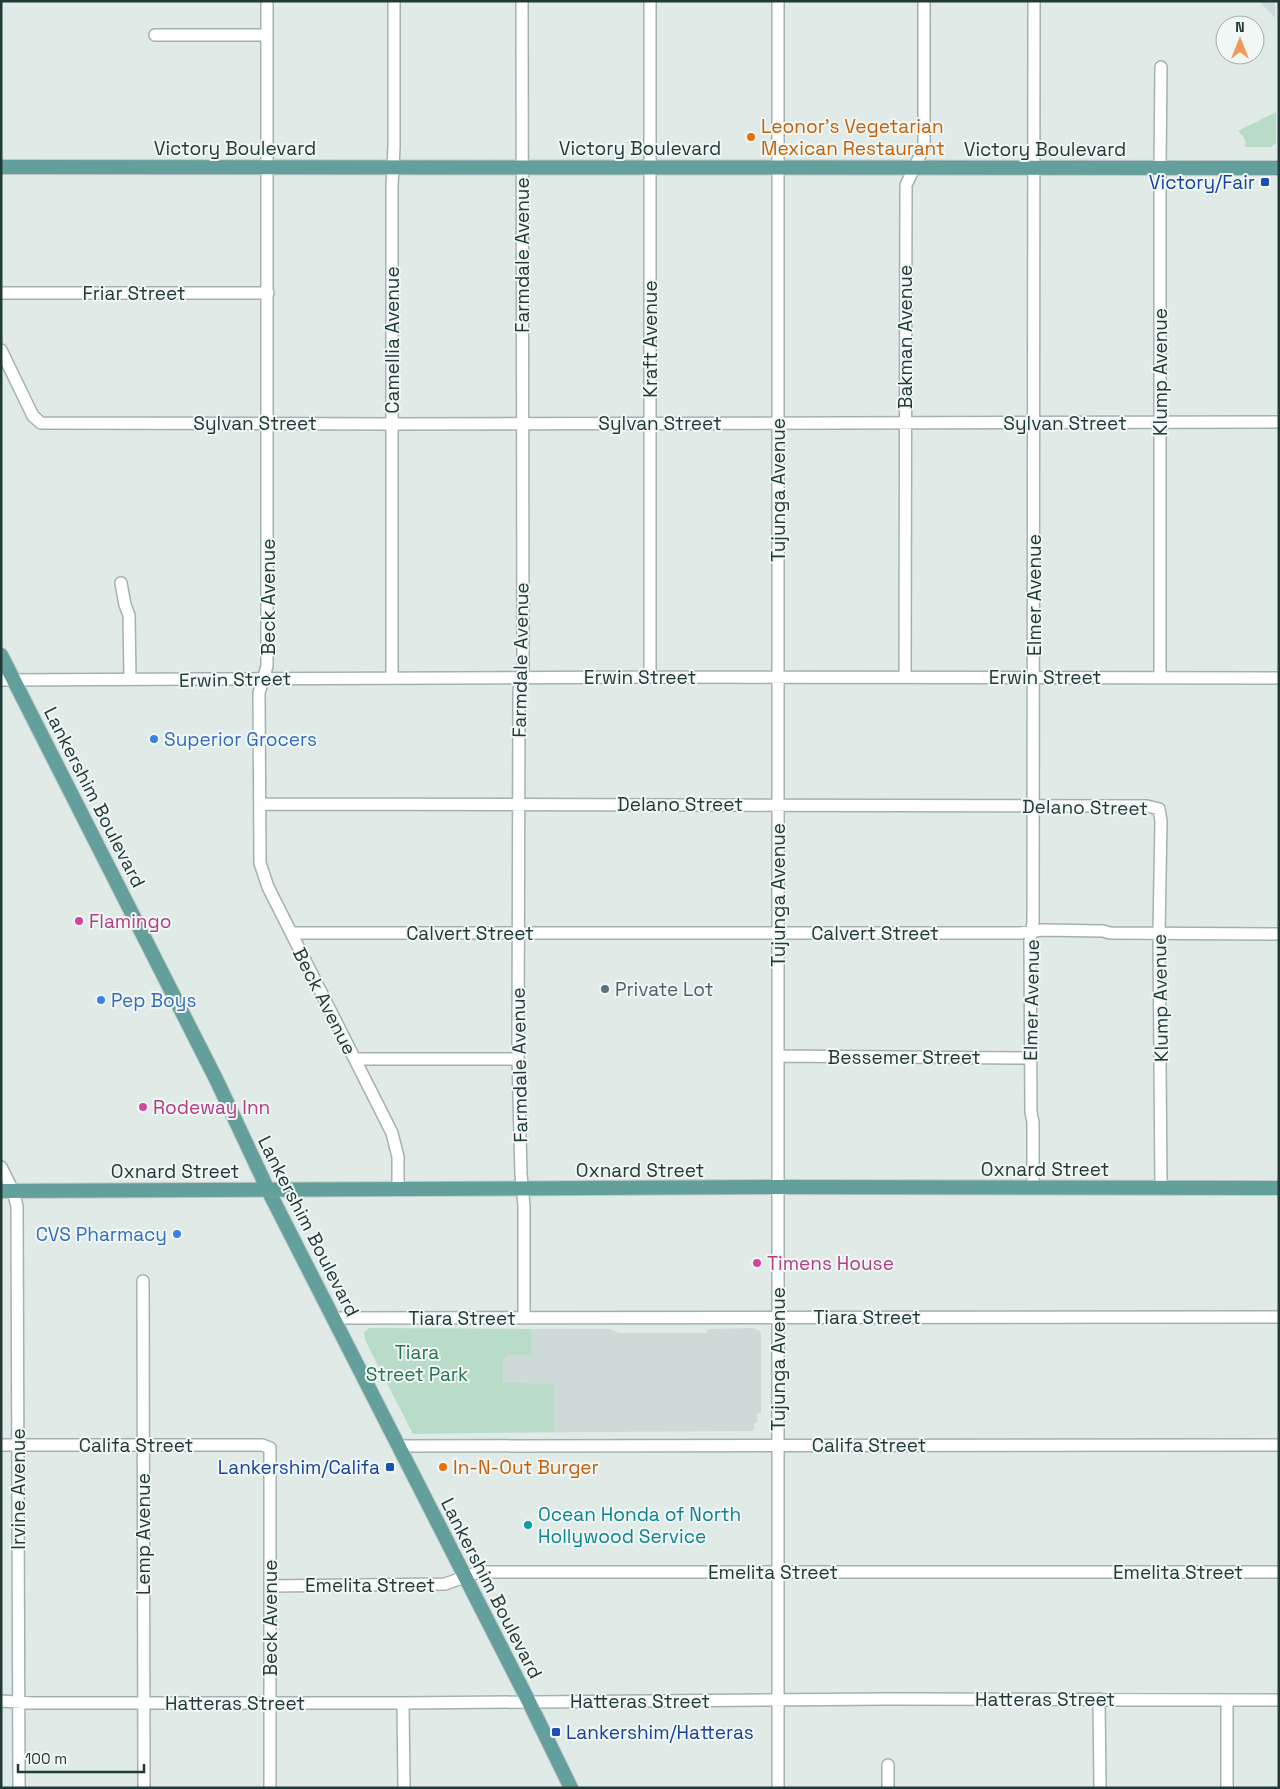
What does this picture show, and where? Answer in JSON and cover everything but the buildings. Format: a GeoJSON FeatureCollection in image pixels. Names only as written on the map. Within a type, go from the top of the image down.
{"type":"FeatureCollection","features":[{"type":"Feature","properties":{"kind":"main road","name":"Victory Boulevard"},"geometry":{"type":"LineString","coordinates":[[1,167],[1279,168]]}},
{"type":"Feature","properties":{"kind":"main road","name":"Lankershim Boulevard"},"geometry":{"type":"LineString","coordinates":[[1,655],[8,680],[216,1081],[268,1190],[571,1788]]}},
{"type":"Feature","properties":{"kind":"main road","name":"Oxnard Street"},"geometry":{"type":"LineString","coordinates":[[7,1191],[521,1190],[777,1187],[1279,1188]]}},
{"type":"Feature","properties":{"kind":"street","name":"Beck Avenue"},"geometry":{"type":"LineString","coordinates":[[267,1],[267,666],[259,693],[260,863],[268,887],[392,1133],[398,1157],[398,1190]]}},
{"type":"Feature","properties":{"kind":"street","name":"Camellia Avenue"},"geometry":{"type":"LineString","coordinates":[[392,678],[394,1]]}},
{"type":"Feature","properties":{"kind":"street","name":"Farmdale Avenue"},"geometry":{"type":"LineString","coordinates":[[522,1],[522,668],[519,691],[518,1059],[521,1190],[524,1206],[524,1318]]}},
{"type":"Feature","properties":{"kind":"street","name":"Kraft Avenue"},"geometry":{"type":"LineString","coordinates":[[650,1],[650,677]]}},
{"type":"Feature","properties":{"kind":"street","name":"Tujunga Avenue"},"geometry":{"type":"LineString","coordinates":[[778,1],[778,1788]]}},
{"type":"Feature","properties":{"kind":"street","name":"Bakman Avenue"},"geometry":{"type":"LineString","coordinates":[[904,678],[906,185],[924,147],[924,1]]}},
{"type":"Feature","properties":{"kind":"street","name":"Elmer Avenue"},"geometry":{"type":"LineString","coordinates":[[1033,1188],[1030,940],[1033,922],[1034,1]]}},
{"type":"Feature","properties":{"kind":"street"},"geometry":{"type":"LineString","coordinates":[[155,35],[267,35]]}},
{"type":"Feature","properties":{"kind":"street","name":"Klump Avenue"},"geometry":{"type":"LineString","coordinates":[[1160,677],[1160,168],[1162,67]]}},
{"type":"Feature","properties":{"kind":"street","name":"Friar Street"},"geometry":{"type":"LineString","coordinates":[[1,293],[268,293]]}},
{"type":"Feature","properties":{"kind":"street","name":"Sylvan Street"},"geometry":{"type":"LineString","coordinates":[[1,350],[33,416],[41,423],[1279,422]]}},
{"type":"Feature","properties":{"kind":"street"},"geometry":{"type":"LineString","coordinates":[[121,583],[129,615],[130,679]]}},
{"type":"Feature","properties":{"kind":"street","name":"Erwin Street"},"geometry":{"type":"LineString","coordinates":[[8,680],[650,677],[1279,678]]}},
{"type":"Feature","properties":{"kind":"street","name":"Delano Street"},"geometry":{"type":"LineString","coordinates":[[260,804],[1147,806],[1159,809]]}},
{"type":"Feature","properties":{"kind":"street","name":"Klump Avenue"},"geometry":{"type":"LineString","coordinates":[[1159,809],[1161,839],[1159,933],[1162,1188]]}},
{"type":"Feature","properties":{"kind":"street","name":"Calvert Street"},"geometry":{"type":"LineString","coordinates":[[291,933],[1020,933],[1042,930],[1103,931],[1110,933],[1279,934]]}},
{"type":"Feature","properties":{"kind":"street","name":"Bessemer Street"},"geometry":{"type":"LineString","coordinates":[[778,1056],[1030,1058]]}},
{"type":"Feature","properties":{"kind":"street"},"geometry":{"type":"LineString","coordinates":[[355,1059],[518,1059]]}},
{"type":"Feature","properties":{"kind":"street","name":"Irvine Avenue"},"geometry":{"type":"LineString","coordinates":[[1,1167],[7,1191],[17,1206],[19,1788]]}},
{"type":"Feature","properties":{"kind":"street","name":"Lemp Avenue"},"geometry":{"type":"LineString","coordinates":[[143,1281],[144,1788]]}},
{"type":"Feature","properties":{"kind":"street","name":"Tiara Street"},"geometry":{"type":"LineString","coordinates":[[334,1318],[1279,1317]]}},
{"type":"Feature","properties":{"kind":"street","name":"Califa Street"},"geometry":{"type":"LineString","coordinates":[[1,1445],[262,1445],[270,1448]]}},
{"type":"Feature","properties":{"kind":"street","name":"Califa Street"},"geometry":{"type":"LineString","coordinates":[[399,1446],[1279,1445]]}},
{"type":"Feature","properties":{"kind":"street","name":"Beck Avenue"},"geometry":{"type":"LineString","coordinates":[[270,1448],[270,1788]]}},
{"type":"Feature","properties":{"kind":"street","name":"Emelita Street"},"geometry":{"type":"LineString","coordinates":[[270,1586],[446,1584],[479,1572],[1279,1572]]}},
{"type":"Feature","properties":{"kind":"street"},"geometry":{"type":"LineString","coordinates":[[1099,1699],[1100,1788]]}},
{"type":"Feature","properties":{"kind":"street","name":"Hatteras Street"},"geometry":{"type":"LineString","coordinates":[[1,1701],[404,1703],[778,1700],[1279,1700]]}},
{"type":"Feature","properties":{"kind":"street"},"geometry":{"type":"LineString","coordinates":[[1227,1700],[1227,1788]]}},
{"type":"Feature","properties":{"kind":"street"},"geometry":{"type":"LineString","coordinates":[[404,1703],[404,1788]]}},
{"type":"Feature","properties":{"kind":"street"},"geometry":{"type":"LineString","coordinates":[[888,1765],[888,1788]]}},
{"type":"Feature","properties":{"kind":"shaded area"},"geometry":{"type":"Polygon","coordinates":[[[1259,1],[1275,1],[1275,18],[1259,1]]]}},
{"type":"Feature","properties":{"kind":"shaded area"},"geometry":{"type":"Polygon","coordinates":[[[754,1328],[761,1332],[761,1413],[758,1413],[757,1423],[754,1423],[754,1431],[446,1433],[507,1355],[531,1355],[531,1329],[610,1329],[619,1333],[707,1333],[707,1329],[754,1328]]]}},
{"type":"Feature","properties":{"kind":"green space"},"geometry":{"type":"Polygon","coordinates":[[[1276,112],[1276,143],[1271,147],[1245,147],[1245,140],[1238,131],[1276,112]]]}},
{"type":"Feature","properties":{"kind":"green space","name":"Tiara Street Park"},"geometry":{"type":"Polygon","coordinates":[[[369,1328],[531,1329],[531,1355],[507,1355],[503,1361],[503,1383],[554,1384],[554,1432],[413,1434],[365,1340],[364,1332],[369,1328]]]}},
{"type":"Feature","properties":{"kind":"place","name":"Leonor's Vegetarian Mexican Restaurant"},"geometry":{"type":"Point","coordinates":[751,137]}},
{"type":"Feature","properties":{"kind":"place","name":"Victory/Fair"},"geometry":{"type":"Point","coordinates":[1265,182]}},
{"type":"Feature","properties":{"kind":"place","name":"Superior Grocers"},"geometry":{"type":"Point","coordinates":[154,739]}},
{"type":"Feature","properties":{"kind":"place","name":"Flamingo"},"geometry":{"type":"Point","coordinates":[79,921]}},
{"type":"Feature","properties":{"kind":"place","name":"Private Lot"},"geometry":{"type":"Point","coordinates":[605,989]}},
{"type":"Feature","properties":{"kind":"place","name":"Pep Boys"},"geometry":{"type":"Point","coordinates":[101,1000]}},
{"type":"Feature","properties":{"kind":"place","name":"Rodeway Inn"},"geometry":{"type":"Point","coordinates":[143,1107]}},
{"type":"Feature","properties":{"kind":"place","name":"CVS Pharmacy"},"geometry":{"type":"Point","coordinates":[177,1234]}},
{"type":"Feature","properties":{"kind":"place","name":"Timens House"},"geometry":{"type":"Point","coordinates":[757,1263]}},
{"type":"Feature","properties":{"kind":"place","name":"Lankershim/Califa"},"geometry":{"type":"Point","coordinates":[390,1467]}},
{"type":"Feature","properties":{"kind":"place","name":"In-N-Out Burger"},"geometry":{"type":"Point","coordinates":[443,1467]}},
{"type":"Feature","properties":{"kind":"place","name":"Ocean Honda of North Hollywood Service"},"geometry":{"type":"Point","coordinates":[528,1525]}},
{"type":"Feature","properties":{"kind":"place","name":"Lankershim/Hatteras"},"geometry":{"type":"Point","coordinates":[556,1732]}}]}
